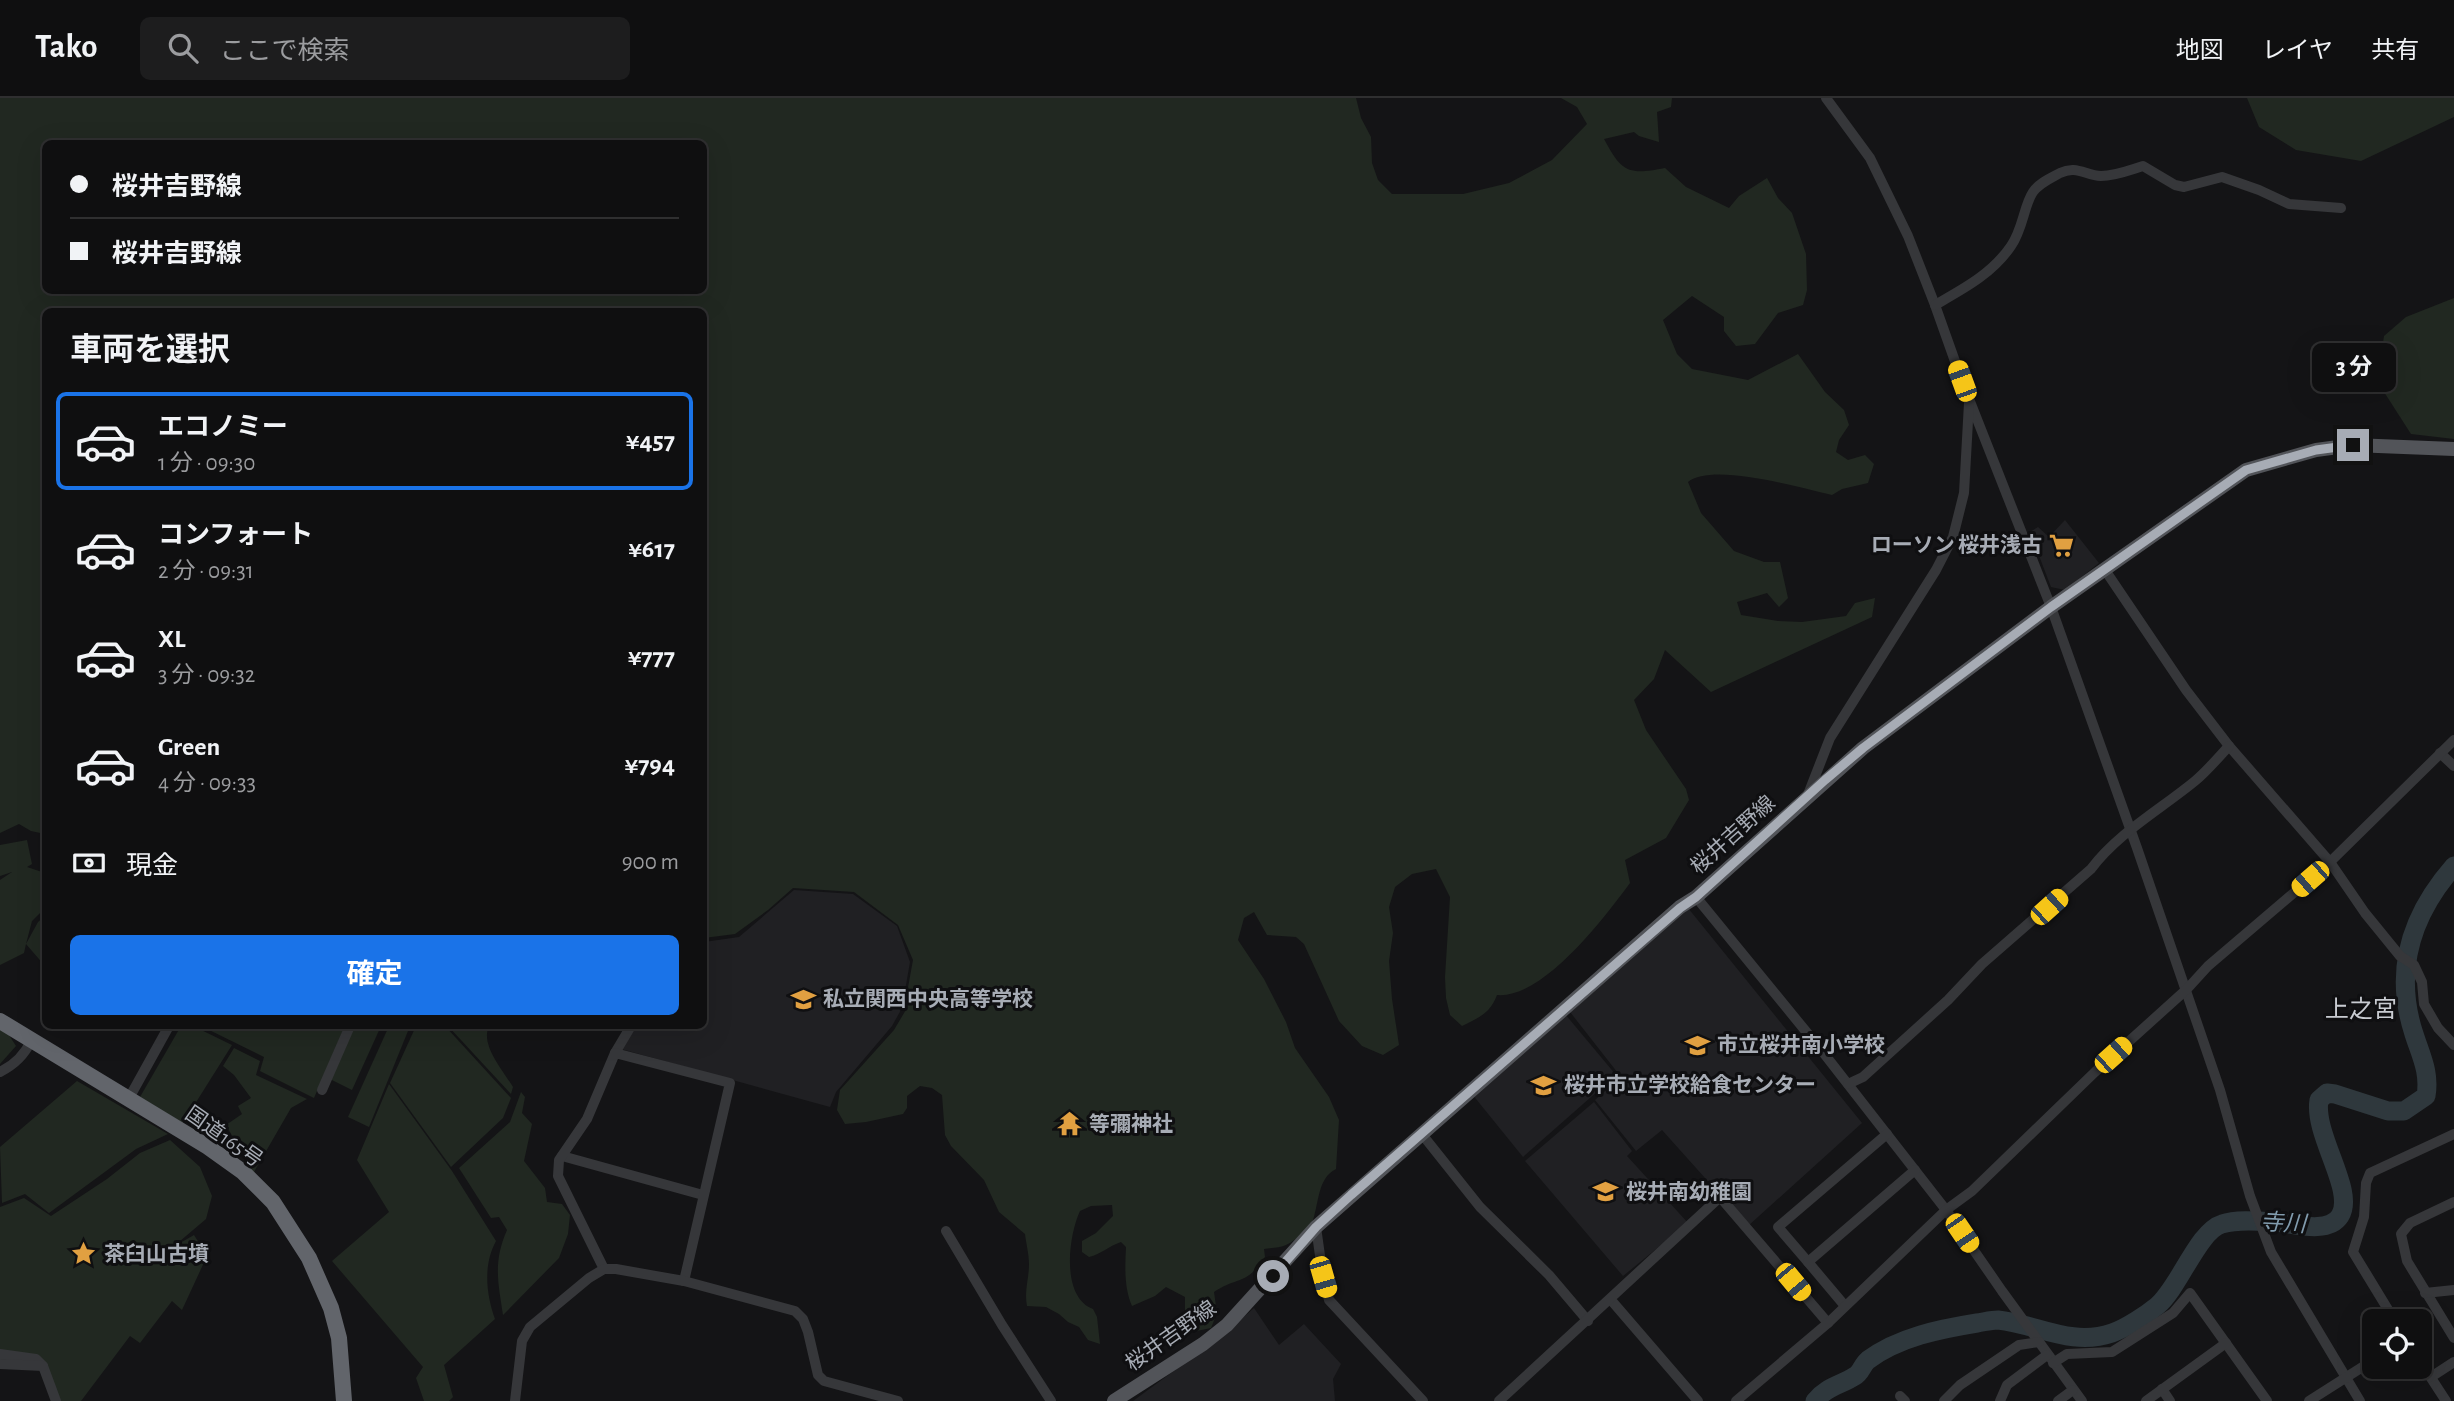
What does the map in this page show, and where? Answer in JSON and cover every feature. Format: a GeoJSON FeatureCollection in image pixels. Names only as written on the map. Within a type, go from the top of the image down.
{"type":"FeatureCollection","features":[{"type":"Feature","properties":{"kind":"highway","name":"国道165号"},"geometry":{"type":"LineString","coordinates":[[0,1021],[224,1158],[257,1186],[282,1214],[309,1258],[331,1308],[339,1338],[344,1401]]}},
{"type":"Feature","properties":{"kind":"main road","name":"桜井吉野線"},"geometry":{"type":"LineString","coordinates":[[1114,1401],[1203,1344],[1227,1325],[1316,1227],[1863,748],[2051,607],[2209,494],[2246,470],[2316,450],[2353,445],[2454,449]]}},
{"type":"Feature","properties":{"kind":"street"},"geometry":{"type":"LineString","coordinates":[[1826,98],[1870,158],[1908,236],[1935,306],[2051,607],[2187,989],[2220,1090],[2250,1196],[2271,1252],[2360,1401]]}},
{"type":"Feature","properties":{"kind":"street"},"geometry":{"type":"LineString","coordinates":[[1935,306],[1977,281],[1992,268],[2021,230],[2032,193],[2041,184],[2073,169],[2101,176],[2143,166],[2175,185],[2184,187],[2222,177],[2288,204],[2341,208]]}},
{"type":"Feature","properties":{"kind":"street"},"geometry":{"type":"LineString","coordinates":[[1807,797],[1830,738],[1936,570],[1953,537],[1965,493],[1969,397]]}},
{"type":"Feature","properties":{"kind":"street"},"geometry":{"type":"LineString","coordinates":[[2105,570],[2186,690],[2229,746],[2330,862],[2365,913],[2400,956],[2414,965],[2422,982],[2424,1004],[2438,1028],[2454,1045]]}},
{"type":"Feature","properties":{"kind":"street"},"geometry":{"type":"LineString","coordinates":[[1736,1401],[1828,1323],[1947,1210],[1972,1191],[2095,1072],[2187,989],[2207,966],[2330,862],[2454,740]]}},
{"type":"Feature","properties":{"kind":"street"},"geometry":{"type":"LineString","coordinates":[[1849,1084],[1874,1068],[1948,1000],[1982,964],[2049,907],[2130,831],[2197,779],[2229,746]]}},
{"type":"Feature","properties":{"kind":"street"},"geometry":{"type":"LineString","coordinates":[[2440,753],[2454,766]]}},
{"type":"Feature","properties":{"kind":"street"},"geometry":{"type":"LineString","coordinates":[[1696,897],[1849,1084],[1947,1210],[2081,1401]]}},
{"type":"Feature","properties":{"kind":"street"},"geometry":{"type":"LineString","coordinates":[[128,1100],[167,1029]]}},
{"type":"Feature","properties":{"kind":"street"},"geometry":{"type":"LineString","coordinates":[[322,1090],[349,1029]]}},
{"type":"Feature","properties":{"kind":"street"},"geometry":{"type":"LineString","coordinates":[[604,1269],[558,1175],[559,1160],[587,1119],[615,1053],[629,1029]]}},
{"type":"Feature","properties":{"kind":"street"},"geometry":{"type":"LineString","coordinates":[[0,1072],[13,1065],[31,1041]]}},
{"type":"Feature","properties":{"kind":"street"},"geometry":{"type":"LineString","coordinates":[[615,1053],[730,1083],[684,1281]]}},
{"type":"Feature","properties":{"kind":"street"},"geometry":{"type":"LineString","coordinates":[[1421,1133],[1480,1207],[1549,1275],[1588,1321]]}},
{"type":"Feature","properties":{"kind":"street"},"geometry":{"type":"LineString","coordinates":[[1845,1306],[1778,1227],[1887,1134]]}},
{"type":"Feature","properties":{"kind":"street"},"geometry":{"type":"LineString","coordinates":[[2388,1309],[2353,1252],[2364,1217],[2366,1183],[2370,1173],[2454,1134]]}},
{"type":"Feature","properties":{"kind":"street"},"geometry":{"type":"LineString","coordinates":[[562,1156],[703,1195]]}},
{"type":"Feature","properties":{"kind":"street"},"geometry":{"type":"LineString","coordinates":[[1808,1262],[1915,1170]]}},
{"type":"Feature","properties":{"kind":"street"},"geometry":{"type":"LineString","coordinates":[[1499,1401],[1720,1197],[1828,1323]]}},
{"type":"Feature","properties":{"kind":"street"},"geometry":{"type":"LineString","coordinates":[[2454,1202],[2410,1223],[2401,1234],[2407,1261],[2454,1338]]}},
{"type":"Feature","properties":{"kind":"street"},"geometry":{"type":"LineString","coordinates":[[1316,1227],[1329,1300],[1423,1401]]}},
{"type":"Feature","properties":{"kind":"street"},"geometry":{"type":"LineString","coordinates":[[946,1231],[1051,1401]]}},
{"type":"Feature","properties":{"kind":"street"},"geometry":{"type":"LineString","coordinates":[[515,1401],[522,1341],[530,1328],[575,1289],[604,1269],[684,1281],[795,1311],[803,1319],[818,1375],[824,1381],[898,1401]]}},
{"type":"Feature","properties":{"kind":"street"},"geometry":{"type":"LineString","coordinates":[[2425,1293],[2454,1290]]}},
{"type":"Feature","properties":{"kind":"street"},"geometry":{"type":"LineString","coordinates":[[2000,1401],[2007,1385],[2050,1359],[2067,1354],[2112,1352],[2173,1313],[2190,1293],[2267,1401]]}},
{"type":"Feature","properties":{"kind":"street"},"geometry":{"type":"LineString","coordinates":[[1611,1300],[1698,1401]]}},
{"type":"Feature","properties":{"kind":"street"},"geometry":{"type":"LineString","coordinates":[[1944,1401],[1959,1385],[2019,1345],[2039,1342]]}},
{"type":"Feature","properties":{"kind":"street"},"geometry":{"type":"LineString","coordinates":[[2146,1401],[2226,1343]]}},
{"type":"Feature","properties":{"kind":"street"},"geometry":{"type":"LineString","coordinates":[[0,1354],[36,1359],[43,1366],[56,1401]]}},
{"type":"Feature","properties":{"kind":"street"},"geometry":{"type":"LineString","coordinates":[[2432,1376],[2454,1362]]}},
{"type":"Feature","properties":{"kind":"street"},"geometry":{"type":"LineString","coordinates":[[0,1364],[43,1366]]}},
{"type":"Feature","properties":{"kind":"street"},"geometry":{"type":"LineString","coordinates":[[2309,1401],[2362,1368]]}},
{"type":"Feature","properties":{"kind":"street"},"geometry":{"type":"LineString","coordinates":[[2432,1379],[2446,1401]]}},
{"type":"Feature","properties":{"kind":"street"},"geometry":{"type":"LineString","coordinates":[[2162,1389],[2171,1401]]}},
{"type":"Feature","properties":{"kind":"street"},"geometry":{"type":"LineString","coordinates":[[2058,1401],[2073,1390]]}},
{"type":"Feature","properties":{"kind":"shaded area"},"geometry":{"type":"Polygon","coordinates":[[[0,98],[1356,98],[1361,118],[1371,137],[1372,163],[1378,180],[1392,194],[1463,194],[1509,183],[1552,160],[1587,124],[1577,107],[1561,98],[1672,98],[1671,107],[1657,112],[1659,142],[1634,132],[1604,139],[1616,159],[1635,171],[1665,168],[1686,187],[1729,208],[1739,196],[1767,178],[1778,198],[1792,213],[1806,254],[1807,290],[1803,305],[1778,313],[1755,344],[1736,346],[1724,331],[1724,317],[1692,296],[1663,320],[1677,354],[1692,369],[1748,380],[1798,354],[1825,392],[1844,410],[1849,425],[1839,440],[1836,452],[1848,460],[1865,455],[1874,464],[1868,483],[1842,489],[1832,495],[1736,475],[1700,477],[1688,482],[1701,513],[1734,551],[1764,562],[1780,562],[1788,598],[1779,607],[1767,593],[1737,602],[1741,615],[1802,622],[1846,616],[1855,603],[1875,598],[1872,617],[1711,692],[1665,650],[1654,679],[1634,700],[1646,730],[1686,789],[1689,800],[1666,838],[1625,860],[1630,883],[1589,935],[1552,971],[1534,984],[1515,993],[1497,995],[1487,1011],[1462,1026],[1450,1015],[1446,998],[1450,897],[1436,869],[1412,874],[1395,887],[1389,907],[1393,933],[1389,961],[1399,1045],[1383,1055],[1362,1046],[1339,1021],[1304,944],[1296,937],[1267,935],[1254,912],[1244,918],[1238,940],[1264,979],[1286,1022],[1295,1048],[1329,1097],[1339,1120],[1336,1169],[1322,1185],[1308,1229],[1286,1245],[1264,1249],[1265,1257],[1247,1277],[1214,1292],[1217,1313],[1211,1328],[1192,1332],[1185,1318],[1185,1297],[1166,1287],[1155,1296],[1132,1306],[1126,1284],[1126,1247],[1121,1242],[1089,1257],[1082,1252],[1082,1241],[1096,1233],[1113,1216],[1112,1205],[1091,1206],[1080,1211],[1070,1250],[1072,1280],[1076,1292],[1097,1317],[1100,1344],[1088,1340],[1079,1327],[1046,1307],[1027,1306],[1029,1256],[1025,1234],[999,1212],[984,1180],[951,1146],[945,1135],[942,1095],[932,1088],[920,1086],[907,1096],[907,1108],[903,1114],[845,1124],[837,1110],[840,1090],[894,1030],[907,1008],[913,960],[898,925],[854,892],[793,888],[735,934],[707,938],[707,308],[42,308],[42,833],[19,824],[0,833],[0,98]]]}},
{"type":"Feature","properties":{"kind":"shaded area"},"geometry":{"type":"Polygon","coordinates":[[[2247,98],[2454,98],[2454,117],[2361,161],[2296,150],[2259,127],[2247,98]]]}},
{"type":"Feature","properties":{"kind":"shaded area"},"geometry":{"type":"Polygon","coordinates":[[[2454,298],[2454,439],[2411,434],[2377,381],[2384,336],[2406,317],[2454,298]]]}},
{"type":"Feature","properties":{"kind":"shaded area","name":"ローソン 桜井浅古"},"geometry":{"type":"Polygon","coordinates":[[[2065,520],[2099,563],[2065,590],[2051,587],[2030,532],[2038,527],[2049,537],[2065,520]]]}},
{"type":"Feature","properties":{"kind":"shaded area"},"geometry":{"type":"Polygon","coordinates":[[[27,840],[32,864],[27,867],[42,872],[42,911],[32,921],[24,953],[0,965],[0,880],[12,872],[0,876],[0,845],[27,840]]]}},
{"type":"Feature","properties":{"kind":"shaded area","name":"私立関西中央高等学校"},"geometry":{"type":"Polygon","coordinates":[[[794,890],[853,894],[897,926],[910,962],[902,1008],[892,1026],[836,1092],[830,1107],[621,1049],[634,1029],[707,1029],[707,942],[739,937],[794,890]]]}},
{"type":"Feature","properties":{"kind":"shaded area","name":"市立桜井南小学校"},"geometry":{"type":"Polygon","coordinates":[[[1688,908],[1862,1123],[1748,1226],[1662,1130],[1636,1151],[1595,1100],[1621,1077],[1570,1012],[1688,908]]]}},
{"type":"Feature","properties":{"kind":"shaded area"},"geometry":{"type":"Polygon","coordinates":[[[42,919],[42,963],[26,944],[42,919]]]}},
{"type":"Feature","properties":{"kind":"shaded area","name":"桜井市立学校給食センター"},"geometry":{"type":"Polygon","coordinates":[[[1565,1014],[1616,1075],[1523,1157],[1472,1094],[1565,1014]]]}},
{"type":"Feature","properties":{"kind":"shaded area"},"geometry":{"type":"Polygon","coordinates":[[[0,1028],[7,1032],[16,1046],[0,1064],[0,1028]]]}},
{"type":"Feature","properties":{"kind":"shaded area"},"geometry":{"type":"Polygon","coordinates":[[[179,1029],[199,1029],[232,1045],[183,1123],[140,1097],[179,1029]]]}},
{"type":"Feature","properties":{"kind":"shaded area"},"geometry":{"type":"Polygon","coordinates":[[[207,1029],[344,1029],[314,1098],[260,1071],[264,1057],[207,1029]]]}},
{"type":"Feature","properties":{"kind":"shaded area"},"geometry":{"type":"Polygon","coordinates":[[[346,1029],[380,1029],[352,1090],[328,1078],[346,1029]]]}},
{"type":"Feature","properties":{"kind":"shaded area"},"geometry":{"type":"Polygon","coordinates":[[[388,1029],[409,1029],[369,1127],[348,1117],[388,1029]]]}},
{"type":"Feature","properties":{"kind":"shaded area"},"geometry":{"type":"Polygon","coordinates":[[[415,1029],[448,1029],[511,1098],[503,1118],[451,1167],[390,1083],[415,1029]]]}},
{"type":"Feature","properties":{"kind":"shaded area"},"geometry":{"type":"Polygon","coordinates":[[[451,1029],[488,1029],[490,1049],[513,1087],[511,1094],[451,1029]]]}},
{"type":"Feature","properties":{"kind":"shaded area"},"geometry":{"type":"Polygon","coordinates":[[[234,1048],[260,1061],[256,1075],[307,1099],[291,1108],[254,1172],[245,1164],[250,1156],[235,1141],[226,1125],[242,1114],[238,1106],[251,1098],[234,1075],[223,1066],[234,1048]]]}},
{"type":"Feature","properties":{"kind":"shaded area"},"geometry":{"type":"Polygon","coordinates":[[[77,1081],[168,1134],[136,1149],[49,1213],[25,1194],[2,1203],[0,1147],[77,1081]]]}},
{"type":"Feature","properties":{"kind":"shaded area"},"geometry":{"type":"Polygon","coordinates":[[[389,1084],[452,1171],[496,1241],[489,1260],[487,1280],[495,1319],[444,1365],[453,1397],[449,1401],[424,1401],[416,1378],[423,1367],[332,1261],[389,1212],[357,1160],[389,1084]]]}},
{"type":"Feature","properties":{"kind":"shaded area"},"geometry":{"type":"Polygon","coordinates":[[[521,1092],[525,1097],[522,1113],[532,1124],[524,1161],[545,1188],[547,1202],[562,1204],[570,1215],[568,1234],[559,1258],[503,1315],[498,1262],[507,1230],[499,1217],[491,1218],[459,1168],[510,1122],[521,1092]]]}},
{"type":"Feature","properties":{"kind":"shaded area","name":"桜井南幼稚園"},"geometry":{"type":"Polygon","coordinates":[[[1594,1102],[1632,1151],[1627,1156],[1688,1223],[1623,1276],[1525,1161],[1594,1102]]]}},
{"type":"Feature","properties":{"kind":"shaded area"},"geometry":{"type":"Polygon","coordinates":[[[170,1140],[200,1167],[212,1196],[206,1219],[173,1247],[194,1235],[207,1256],[182,1310],[172,1301],[140,1343],[130,1336],[81,1401],[60,1401],[44,1363],[0,1363],[0,1207],[24,1198],[51,1216],[107,1179],[140,1153],[170,1140]]]}},
{"type":"Feature","properties":{"kind":"shaded area"},"geometry":{"type":"Polygon","coordinates":[[[1254,1308],[1279,1345],[1304,1324],[1341,1364],[1333,1379],[1335,1401],[1133,1401],[1224,1334],[1254,1308]]]}},
{"type":"Feature","properties":{"kind":"waterway","name":"寺川"},"geometry":{"type":"LineString","coordinates":[[1815,1401],[1829,1389],[1857,1375],[1868,1360],[1880,1352],[1934,1331],[1998,1320],[2068,1336],[2097,1337],[2118,1331],[2136,1321],[2165,1298],[2205,1237],[2222,1224],[2254,1221],[2318,1227],[2334,1222],[2340,1216],[2343,1192],[2322,1129],[2319,1100],[2327,1093],[2335,1094],[2388,1111],[2404,1111],[2426,1096],[2426,1072],[2408,1010],[2406,966],[2417,924],[2439,885],[2454,866]]}},
{"type":"Feature","properties":{"kind":"place","name":"ローソン 桜井浅古"},"geometry":{"type":"Point","coordinates":[2062,545]}},
{"type":"Feature","properties":{"kind":"place","name":"私立関西中央高等学校"},"geometry":{"type":"Point","coordinates":[803,999]}},
{"type":"Feature","properties":{"kind":"place","name":"市立桜井南小学校"},"geometry":{"type":"Point","coordinates":[1697,1045]}},
{"type":"Feature","properties":{"kind":"place","name":"桜井市立学校給食センター"},"geometry":{"type":"Point","coordinates":[1544,1085]}},
{"type":"Feature","properties":{"kind":"place","name":"等彌神社"},"geometry":{"type":"Point","coordinates":[1069,1124]}},
{"type":"Feature","properties":{"kind":"place","name":"桜井南幼稚園"},"geometry":{"type":"Point","coordinates":[1606,1192]}},
{"type":"Feature","properties":{"kind":"place","name":"茶臼山古墳"},"geometry":{"type":"Point","coordinates":[84,1254]}},
{"type":"Feature","properties":{"kind":"district","name":"上之宮"},"geometry":{"type":"Point","coordinates":[2361,1010]}},
{"type":"Feature","properties":{"kind":"route"},"geometry":{"type":"LineString","coordinates":[[1273,1276],[1316,1227],[1351,1195],[1680,908],[1696,897],[1863,748],[2051,607],[2246,470],[2316,450],[2353,445]]}}]}
